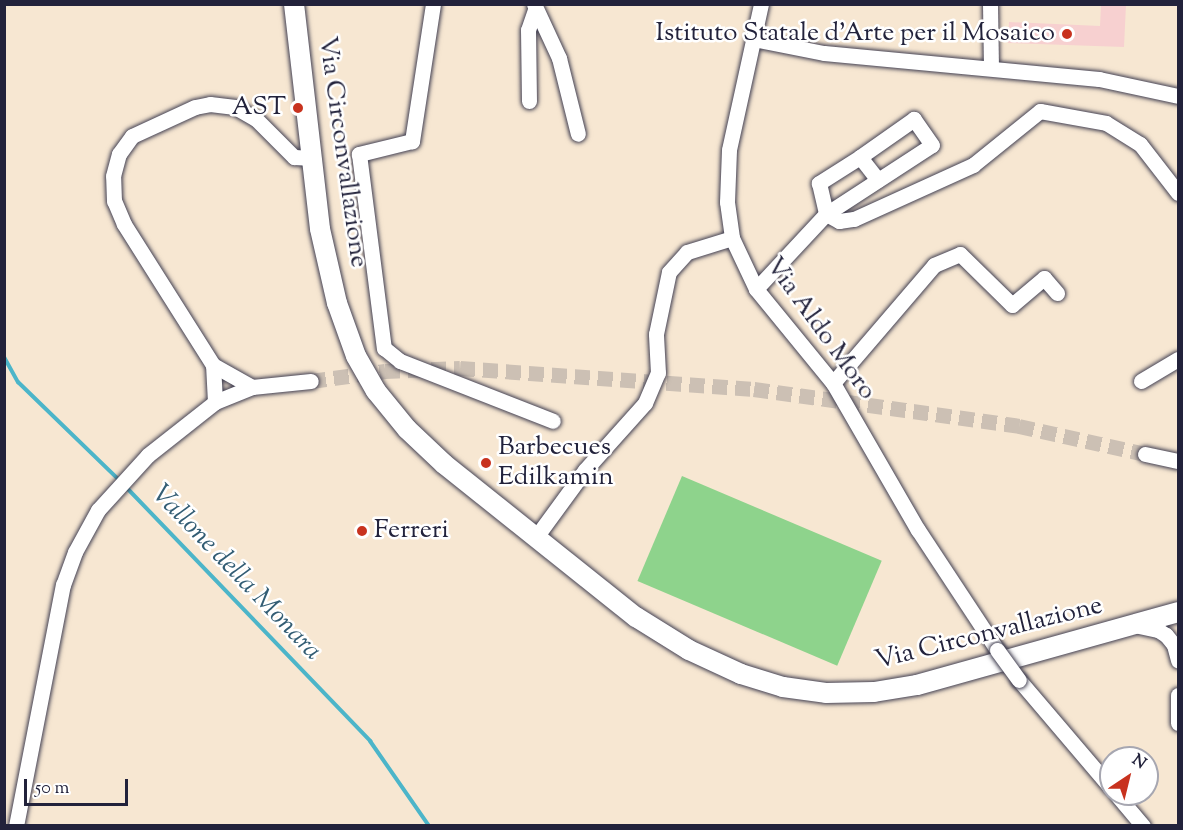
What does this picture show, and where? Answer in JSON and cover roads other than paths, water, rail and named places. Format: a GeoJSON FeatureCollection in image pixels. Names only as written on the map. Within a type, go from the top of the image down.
{"type":"FeatureCollection","features":[{"type":"Feature","properties":{"kind":"main road","name":"Via Circonvallazione"},"geometry":{"type":"LineString","coordinates":[[294,4],[320,229],[337,303],[356,356],[376,391],[407,429],[444,464],[636,617],[689,650],[741,674],[783,687],[826,693],[874,692],[917,685],[1085,636],[1179,612]]}},
{"type":"Feature","properties":{"kind":"street"},"geometry":{"type":"LineString","coordinates":[[433,4],[412,141],[359,154],[384,348],[400,361],[553,422]]}},
{"type":"Feature","properties":{"kind":"street","name":"Via Aldo Moro"},"geometry":{"type":"LineString","coordinates":[[761,4],[738,99],[728,162],[727,202],[732,238],[756,289],[833,383],[918,530],[997,650],[1019,680],[1099,774]]}},
{"type":"Feature","properties":{"kind":"street"},"geometry":{"type":"LineString","coordinates":[[990,4],[991,67]]}},
{"type":"Feature","properties":{"kind":"street"},"geometry":{"type":"LineString","coordinates":[[529,101],[528,30],[534,7]]}},
{"type":"Feature","properties":{"kind":"street"},"geometry":{"type":"LineString","coordinates":[[534,7],[559,58],[578,134]]}},
{"type":"Feature","properties":{"kind":"street"},"geometry":{"type":"LineString","coordinates":[[753,39],[824,53],[1099,79],[1179,96]]}},
{"type":"Feature","properties":{"kind":"street"},"geometry":{"type":"LineString","coordinates":[[252,387],[213,365],[124,224],[114,201],[113,176],[119,154],[132,136],[195,107],[210,104],[235,108],[256,119],[294,157],[313,158]]}},
{"type":"Feature","properties":{"kind":"street"},"geometry":{"type":"LineString","coordinates":[[826,214],[839,220],[854,219],[973,165],[1040,111],[1106,123],[1140,144],[1179,193]]}},
{"type":"Feature","properties":{"kind":"street"},"geometry":{"type":"LineString","coordinates":[[756,289],[826,214],[932,145],[914,119],[860,158],[819,183],[826,214]]}},
{"type":"Feature","properties":{"kind":"street"},"geometry":{"type":"LineString","coordinates":[[860,158],[878,180]]}},
{"type":"Feature","properties":{"kind":"street"},"geometry":{"type":"LineString","coordinates":[[536,537],[585,470],[645,403],[658,373],[656,334],[669,272],[687,252],[732,238]]}},
{"type":"Feature","properties":{"kind":"street"},"geometry":{"type":"LineString","coordinates":[[833,383],[934,265],[960,254],[1012,305],[1044,278],[1057,293]]}},
{"type":"Feature","properties":{"kind":"street"},"geometry":{"type":"LineString","coordinates":[[1141,381],[1179,359]]}},
{"type":"Feature","properties":{"kind":"street"},"geometry":{"type":"LineString","coordinates":[[213,365],[215,402]]}},
{"type":"Feature","properties":{"kind":"street"},"geometry":{"type":"LineString","coordinates":[[16,825],[63,585],[75,552],[98,510],[148,455],[215,402],[252,387],[311,381]]}},
{"type":"Feature","properties":{"kind":"street"},"geometry":{"type":"LineString","coordinates":[[1145,454],[1179,461]]}},
{"type":"Feature","properties":{"kind":"street"},"geometry":{"type":"LineString","coordinates":[[1134,625],[1158,630],[1166,635],[1178,656]]}},
{"type":"Feature","properties":{"kind":"street"},"geometry":{"type":"LineString","coordinates":[[1178,656],[1179,632]]}},
{"type":"Feature","properties":{"kind":"street"},"geometry":{"type":"LineString","coordinates":[[1179,695],[1179,723]]}},
{"type":"Feature","properties":{"kind":"street"},"geometry":{"type":"LineString","coordinates":[[1126,806],[1143,825]]}},
{"type":"Feature","properties":{"kind":"waterway","name":"Vallone della Monara"},"geometry":{"type":"LineString","coordinates":[[4,357],[18,382],[120,481]]}},
{"type":"Feature","properties":{"kind":"waterway","name":"Vallone della Monara"},"geometry":{"type":"LineString","coordinates":[[125,486],[370,741],[429,826]]}},
{"type":"Feature","properties":{"kind":"tunnel"},"geometry":{"type":"LineString","coordinates":[[311,381],[385,371],[460,368],[754,389],[1019,426],[1145,454]]}},
{"type":"Feature","properties":{"kind":"place","name":"Istituto Statale d'Arte per il Mosaico"},"geometry":{"type":"Point","coordinates":[1067,34]}},
{"type":"Feature","properties":{"kind":"place","name":"AST"},"geometry":{"type":"Point","coordinates":[298,108]}},
{"type":"Feature","properties":{"kind":"place","name":"Barbecues Edilkamin"},"geometry":{"type":"Point","coordinates":[486,463]}},
{"type":"Feature","properties":{"kind":"place","name":"Ferreri"},"geometry":{"type":"Point","coordinates":[362,531]}}]}
